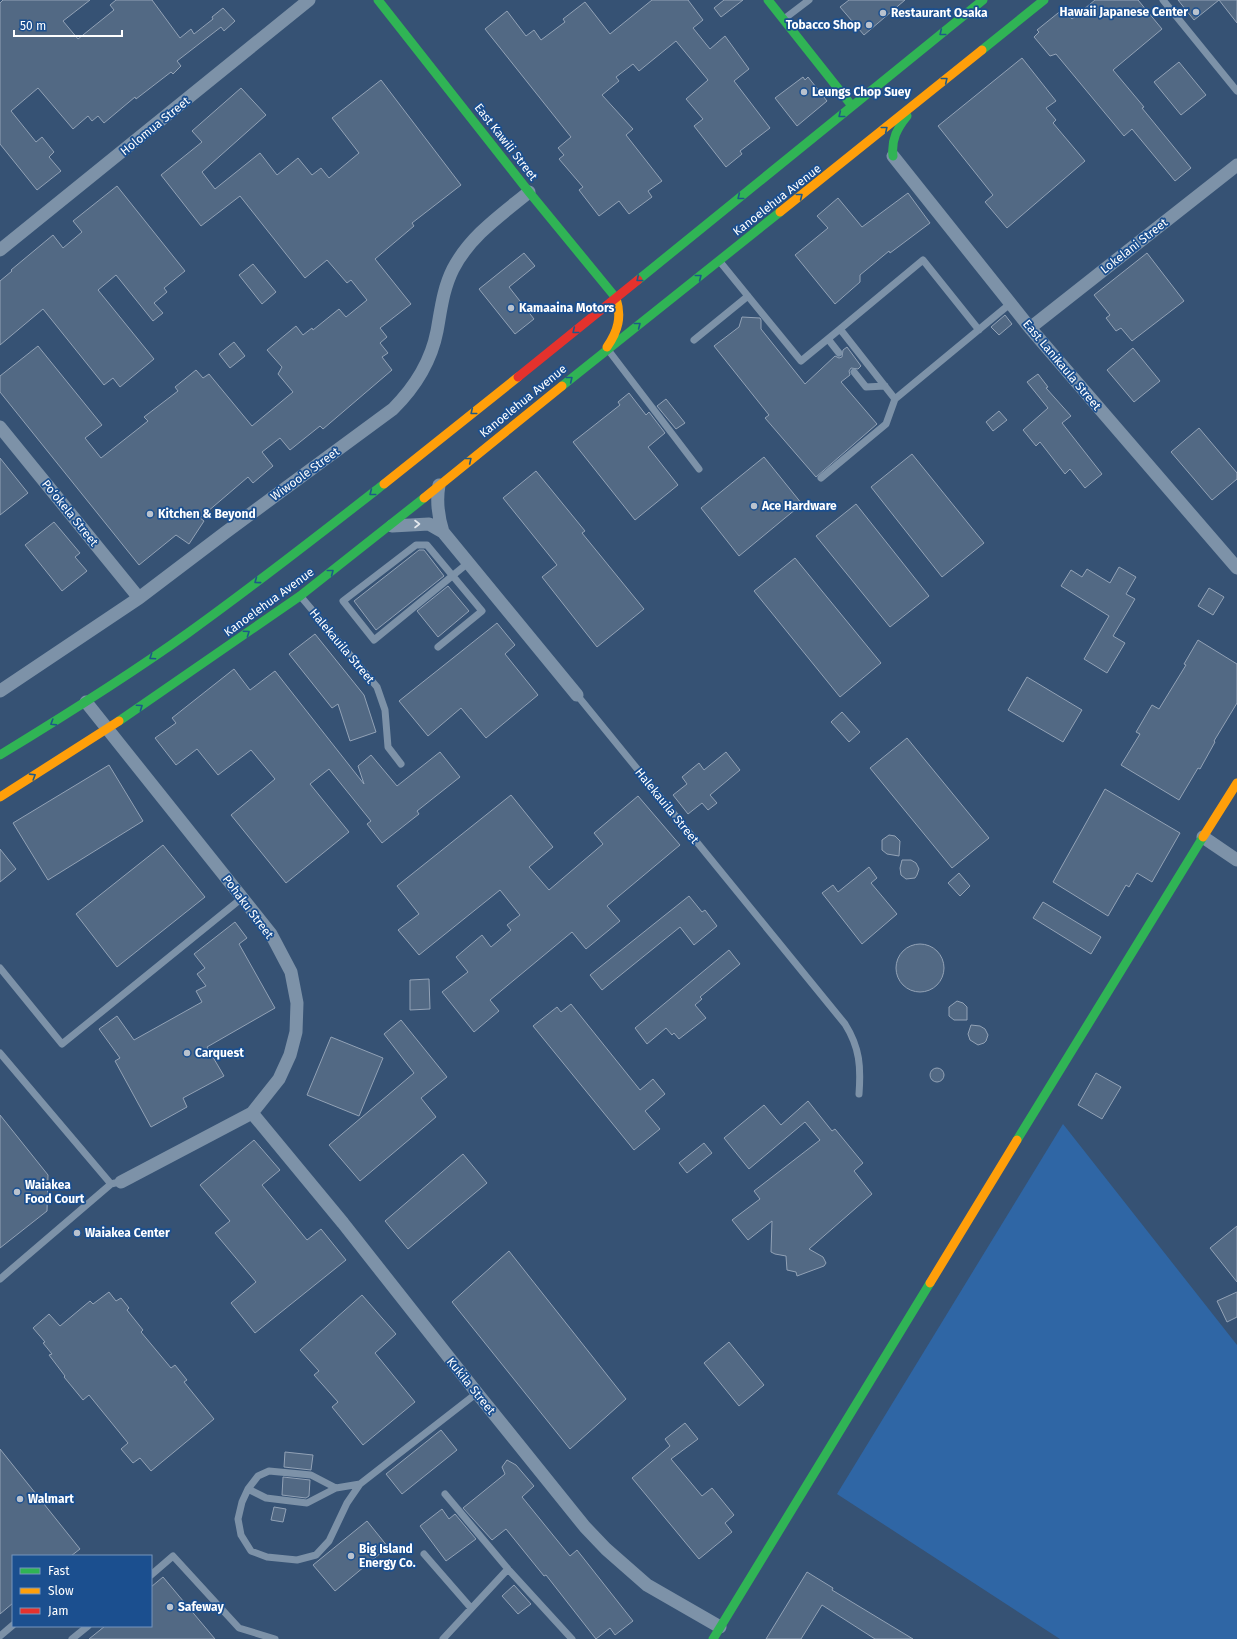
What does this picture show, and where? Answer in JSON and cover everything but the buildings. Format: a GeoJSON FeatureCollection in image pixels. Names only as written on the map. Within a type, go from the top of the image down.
{"type":"FeatureCollection","features":[{"type":"Feature","properties":{"kind":"main road","name":"East Kawili Street"},"geometry":{"type":"LineString","coordinates":[[378,0],[616,298]]}},
{"type":"Feature","properties":{"kind":"main road"},"geometry":{"type":"LineString","coordinates":[[768,0],[852,106]]}},
{"type":"Feature","properties":{"kind":"main road","name":"Kanoelehua Avenue"},"geometry":{"type":"LineString","coordinates":[[0,755],[86,702],[187,633],[289,558],[616,298],[983,0]]}},
{"type":"Feature","properties":{"kind":"main road","name":"Kanoelehua Avenue"},"geometry":{"type":"LineString","coordinates":[[0,797],[108,729],[300,596],[390,526],[605,351],[855,153],[1044,0]]}},
{"type":"Feature","properties":{"kind":"main road"},"geometry":{"type":"LineString","coordinates":[[888,155],[892,150],[893,138],[898,127],[915,105]]}},
{"type":"Feature","properties":{"kind":"main road"},"geometry":{"type":"LineString","coordinates":[[855,153],[867,154]]}},
{"type":"Feature","properties":{"kind":"main road"},"geometry":{"type":"LineString","coordinates":[[616,298],[628,304]]}},
{"type":"Feature","properties":{"kind":"main road"},"geometry":{"type":"LineString","coordinates":[[605,351],[614,337],[620,317],[620,309],[616,298]]}},
{"type":"Feature","properties":{"kind":"main road"},"geometry":{"type":"LineString","coordinates":[[648,307],[657,306],[668,301]]}},
{"type":"Feature","properties":{"kind":"main road"},"geometry":{"type":"LineString","coordinates":[[713,1639],[1161,903],[1237,783]]}},
{"type":"Feature","properties":{"kind":"street","name":"Holomua Street"},"geometry":{"type":"LineString","coordinates":[[0,250],[309,0]]}},
{"type":"Feature","properties":{"kind":"street","name":"East Lanikaula Street"},"geometry":{"type":"LineString","coordinates":[[888,155],[1030,328],[1237,568]]}},
{"type":"Feature","properties":{"kind":"street","name":"Lokelani Street"},"geometry":{"type":"LineString","coordinates":[[1030,328],[1237,165]]}},
{"type":"Feature","properties":{"kind":"street","name":"Wiwoole Street"},"geometry":{"type":"LineString","coordinates":[[0,691],[139,598],[232,527],[393,409],[407,395],[418,379],[430,355],[437,332],[442,295],[452,270],[464,250],[480,232],[530,192]]}},
{"type":"Feature","properties":{"kind":"street","name":"Po‘okela Street"},"geometry":{"type":"LineString","coordinates":[[0,427],[139,598]]}},
{"type":"Feature","properties":{"kind":"street","name":"Halekauila Street"},"geometry":{"type":"LineString","coordinates":[[439,485],[437,508],[443,532]]}},
{"type":"Feature","properties":{"kind":"street","name":"Halekauila Street"},"geometry":{"type":"LineString","coordinates":[[390,526],[429,524],[443,532],[576,695]]}},
{"type":"Feature","properties":{"kind":"street","name":"Pohaku Street"},"geometry":{"type":"LineString","coordinates":[[86,702],[271,934],[291,972],[297,1003],[296,1032],[290,1055],[279,1079],[252,1112],[116,1183]]}},
{"type":"Feature","properties":{"kind":"street"},"geometry":{"type":"LineString","coordinates":[[1203,837],[1237,860]]}},
{"type":"Feature","properties":{"kind":"street","name":"Kukila Street"},"geometry":{"type":"LineString","coordinates":[[252,1112],[343,1223],[476,1393],[585,1526],[606,1549],[647,1584],[720,1627]]}},
{"type":"Feature","properties":{"kind":"lane"},"geometry":{"type":"LineString","coordinates":[[784,20],[809,0]]}},
{"type":"Feature","properties":{"kind":"lane"},"geometry":{"type":"LineString","coordinates":[[1162,0],[1237,91]]}},
{"type":"Feature","properties":{"kind":"lane"},"geometry":{"type":"LineString","coordinates":[[719,261],[801,361],[924,260],[979,330]]}},
{"type":"Feature","properties":{"kind":"lane"},"geometry":{"type":"LineString","coordinates":[[694,340],[748,296]]}},
{"type":"Feature","properties":{"kind":"lane"},"geometry":{"type":"LineString","coordinates":[[821,478],[886,424],[895,399],[1011,303]]}},
{"type":"Feature","properties":{"kind":"lane"},"geometry":{"type":"LineString","coordinates":[[840,329],[895,399]]}},
{"type":"Feature","properties":{"kind":"lane"},"geometry":{"type":"LineString","coordinates":[[828,339],[839,353]]}},
{"type":"Feature","properties":{"kind":"lane"},"geometry":{"type":"LineString","coordinates":[[605,351],[698,469]]}},
{"type":"Feature","properties":{"kind":"lane"},"geometry":{"type":"LineString","coordinates":[[854,372],[866,387],[885,386]]}},
{"type":"Feature","properties":{"kind":"lane"},"geometry":{"type":"LineString","coordinates":[[438,646],[482,611],[452,575],[427,545],[416,545],[343,601],[374,640],[452,575],[468,562]]}},
{"type":"Feature","properties":{"kind":"lane","name":"Halekauila Street"},"geometry":{"type":"LineString","coordinates":[[300,596],[377,687],[385,710],[388,747],[401,764]]}},
{"type":"Feature","properties":{"kind":"lane","name":"Halekauila Street"},"geometry":{"type":"LineString","coordinates":[[576,695],[851,1033],[856,1047],[861,1072],[858,1094]]}},
{"type":"Feature","properties":{"kind":"lane"},"geometry":{"type":"LineString","coordinates":[[0,968],[62,1044],[242,898]]}},
{"type":"Feature","properties":{"kind":"lane"},"geometry":{"type":"LineString","coordinates":[[0,1053],[116,1183],[0,1280]]}},
{"type":"Feature","properties":{"kind":"lane"},"geometry":{"type":"LineString","coordinates":[[336,1488],[311,1475],[269,1471],[258,1476],[248,1489],[242,1502],[238,1519],[241,1535],[251,1551],[267,1558],[297,1560],[316,1555],[328,1541],[347,1503],[360,1484],[476,1393]]}},
{"type":"Feature","properties":{"kind":"lane"},"geometry":{"type":"LineString","coordinates":[[248,1489],[266,1498],[306,1503],[336,1488],[360,1484]]}},
{"type":"Feature","properties":{"kind":"lane"},"geometry":{"type":"LineString","coordinates":[[445,1494],[508,1569],[572,1639]]}},
{"type":"Feature","properties":{"kind":"lane"},"geometry":{"type":"LineString","coordinates":[[424,1554],[471,1608]]}},
{"type":"Feature","properties":{"kind":"lane"},"geometry":{"type":"LineString","coordinates":[[152,1573],[173,1556],[239,1628],[275,1639]]}},
{"type":"Feature","properties":{"kind":"lane"},"geometry":{"type":"LineString","coordinates":[[443,1639],[508,1569]]}},
{"type":"Feature","properties":{"kind":"lane"},"geometry":{"type":"LineString","coordinates":[[0,1636],[12,1626]]}},
{"type":"Feature","properties":{"kind":"lane"},"geometry":{"type":"LineString","coordinates":[[72,1639],[87,1627]]}},
{"type":"Feature","properties":{"kind":"shaded area"},"geometry":{"type":"Polygon","coordinates":[[[1063,1124],[1237,1345],[1237,1639],[1060,1639],[837,1494],[1063,1124]]]}},
{"type":"Feature","properties":{"kind":"traffic: fast"},"geometry":{"type":"LineString","coordinates":[[378,0],[529,192],[616,298]]}},
{"type":"Feature","properties":{"kind":"traffic: fast"},"geometry":{"type":"LineString","coordinates":[[768,0],[852,106]]}},
{"type":"Feature","properties":{"kind":"traffic: fast"},"geometry":{"type":"LineString","coordinates":[[638,280],[983,0]]}},
{"type":"Feature","properties":{"kind":"traffic: fast"},"geometry":{"type":"LineString","coordinates":[[982,50],[1044,0]]}},
{"type":"Feature","properties":{"kind":"traffic: fast"},"geometry":{"type":"LineString","coordinates":[[893,156],[894,139],[900,125],[907,116]]}},
{"type":"Feature","properties":{"kind":"traffic: fast"},"geometry":{"type":"LineString","coordinates":[[562,386],[780,212]]}},
{"type":"Feature","properties":{"kind":"traffic: fast"},"geometry":{"type":"LineString","coordinates":[[0,755],[96,696],[188,633],[263,578],[384,484]]}},
{"type":"Feature","properties":{"kind":"traffic: fast"},"geometry":{"type":"LineString","coordinates":[[119,721],[300,596],[424,498]]}},
{"type":"Feature","properties":{"kind":"traffic: fast"},"geometry":{"type":"LineString","coordinates":[[1017,1140],[1203,837]]}},
{"type":"Feature","properties":{"kind":"traffic: fast"},"geometry":{"type":"LineString","coordinates":[[713,1639],[930,1283]]}},
{"type":"Feature","properties":{"kind":"traffic: slow"},"geometry":{"type":"LineString","coordinates":[[780,212],[982,50]]}},
{"type":"Feature","properties":{"kind":"traffic: slow"},"geometry":{"type":"LineString","coordinates":[[607,347],[618,324],[619,311],[616,298]]}},
{"type":"Feature","properties":{"kind":"traffic: slow"},"geometry":{"type":"LineString","coordinates":[[384,484],[518,377]]}},
{"type":"Feature","properties":{"kind":"traffic: slow"},"geometry":{"type":"LineString","coordinates":[[424,498],[562,386]]}},
{"type":"Feature","properties":{"kind":"traffic: slow"},"geometry":{"type":"LineString","coordinates":[[0,797],[119,721]]}},
{"type":"Feature","properties":{"kind":"traffic: slow"},"geometry":{"type":"LineString","coordinates":[[1203,837],[1237,783]]}},
{"type":"Feature","properties":{"kind":"traffic: slow"},"geometry":{"type":"LineString","coordinates":[[930,1283],[1017,1140]]}},
{"type":"Feature","properties":{"kind":"traffic: jam"},"geometry":{"type":"LineString","coordinates":[[518,377],[638,280]]}},
{"type":"Feature","properties":{"kind":"place","name":"Hawaii Japanese Center"},"geometry":{"type":"Point","coordinates":[1196,12]}},
{"type":"Feature","properties":{"kind":"place","name":"Restaurant Osaka"},"geometry":{"type":"Point","coordinates":[883,13]}},
{"type":"Feature","properties":{"kind":"place","name":"Tobacco Shop"},"geometry":{"type":"Point","coordinates":[869,25]}},
{"type":"Feature","properties":{"kind":"place","name":"Leungs Chop Suey"},"geometry":{"type":"Point","coordinates":[804,92]}},
{"type":"Feature","properties":{"kind":"place","name":"Kamaaina Motors"},"geometry":{"type":"Point","coordinates":[511,308]}},
{"type":"Feature","properties":{"kind":"place","name":"Ace Hardware"},"geometry":{"type":"Point","coordinates":[754,506]}},
{"type":"Feature","properties":{"kind":"place","name":"Kitchen & Beyond"},"geometry":{"type":"Point","coordinates":[150,514]}},
{"type":"Feature","properties":{"kind":"place","name":"Carquest"},"geometry":{"type":"Point","coordinates":[187,1053]}},
{"type":"Feature","properties":{"kind":"place","name":"Waiakea Food Court"},"geometry":{"type":"Point","coordinates":[17,1192]}},
{"type":"Feature","properties":{"kind":"place","name":"Waiakea Center"},"geometry":{"type":"Point","coordinates":[77,1233]}},
{"type":"Feature","properties":{"kind":"place","name":"Walmart"},"geometry":{"type":"Point","coordinates":[20,1499]}},
{"type":"Feature","properties":{"kind":"place","name":"Big Island Energy Co."},"geometry":{"type":"Point","coordinates":[351,1556]}},
{"type":"Feature","properties":{"kind":"place","name":"Safeway"},"geometry":{"type":"Point","coordinates":[170,1607]}}]}
